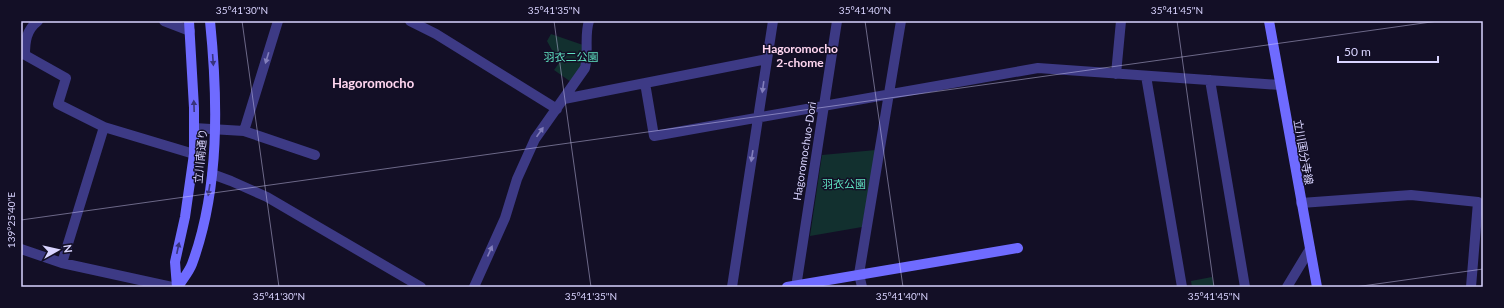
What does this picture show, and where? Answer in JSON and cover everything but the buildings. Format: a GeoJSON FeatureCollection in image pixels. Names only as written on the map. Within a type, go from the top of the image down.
{"type":"FeatureCollection","features":[{"type":"Feature","properties":{"kind":"street"},"geometry":{"type":"LineString","coordinates":[[38,21],[33,25],[26,38],[25,55],[66,78],[58,104],[104,127],[194,154]]}},
{"type":"Feature","properties":{"kind":"street"},"geometry":{"type":"LineString","coordinates":[[164,21],[189,26]]}},
{"type":"Feature","properties":{"kind":"street","name":"立川南通り"},"geometry":{"type":"LineString","coordinates":[[177,287],[192,265],[204,220],[212,174],[215,130],[215,83],[210,21]]}},
{"type":"Feature","properties":{"kind":"street"},"geometry":{"type":"LineString","coordinates":[[244,131],[278,21]]}},
{"type":"Feature","properties":{"kind":"street"},"geometry":{"type":"LineString","coordinates":[[410,21],[436,34],[557,109]]}},
{"type":"Feature","properties":{"kind":"street"},"geometry":{"type":"LineString","coordinates":[[474,287],[505,218],[517,179],[535,139],[585,68],[588,56],[586,30],[589,21]]}},
{"type":"Feature","properties":{"kind":"street"},"geometry":{"type":"LineString","coordinates":[[732,287],[773,21]]}},
{"type":"Feature","properties":{"kind":"street","name":"Hagoromochuo-Dori"},"geometry":{"type":"LineString","coordinates":[[793,286],[837,21]]}},
{"type":"Feature","properties":{"kind":"street"},"geometry":{"type":"LineString","coordinates":[[862,287],[859,274],[901,21]]}},
{"type":"Feature","properties":{"kind":"street"},"geometry":{"type":"LineString","coordinates":[[1116,74],[1121,21]]}},
{"type":"Feature","properties":{"kind":"street","name":"立川国分寺線"},"geometry":{"type":"LineString","coordinates":[[1269,21],[1317,287]]}},
{"type":"Feature","properties":{"kind":"street","name":"立川南通り"},"geometry":{"type":"LineString","coordinates":[[177,287],[175,262],[185,217],[194,154],[189,26]]}},
{"type":"Feature","properties":{"kind":"street"},"geometry":{"type":"LineString","coordinates":[[564,99],[767,59]]}},
{"type":"Feature","properties":{"kind":"street"},"geometry":{"type":"LineString","coordinates":[[645,83],[654,136],[1038,68],[1280,85]]}},
{"type":"Feature","properties":{"kind":"street"},"geometry":{"type":"LineString","coordinates":[[1146,76],[1182,287]]}},
{"type":"Feature","properties":{"kind":"street"},"geometry":{"type":"LineString","coordinates":[[1210,80],[1245,287]]}},
{"type":"Feature","properties":{"kind":"street"},"geometry":{"type":"LineString","coordinates":[[62,263],[104,127]]}},
{"type":"Feature","properties":{"kind":"street"},"geometry":{"type":"LineString","coordinates":[[194,128],[244,131],[315,154]]}},
{"type":"Feature","properties":{"kind":"street"},"geometry":{"type":"LineString","coordinates":[[212,174],[267,197],[421,287]]}},
{"type":"Feature","properties":{"kind":"street"},"geometry":{"type":"LineString","coordinates":[[1301,203],[1411,195],[1478,202],[1471,287]]}},
{"type":"Feature","properties":{"kind":"street"},"geometry":{"type":"LineString","coordinates":[[21,248],[62,263],[172,287]]}},
{"type":"Feature","properties":{"kind":"street"},"geometry":{"type":"LineString","coordinates":[[793,286],[1018,248]]}},
{"type":"Feature","properties":{"kind":"street"},"geometry":{"type":"LineString","coordinates":[[1287,287],[1310,248]]}},
{"type":"Feature","properties":{"kind":"green space","name":"羽衣二公園"},"geometry":{"type":"Polygon","coordinates":[[[551,34],[583,45],[584,61],[571,82],[554,70],[559,63],[547,41],[551,34]]]}},
{"type":"Feature","properties":{"kind":"green space","name":"羽衣公園"},"geometry":{"type":"Polygon","coordinates":[[[876,150],[862,227],[810,236],[822,155],[876,150]]]}},
{"type":"Feature","properties":{"kind":"green space"},"geometry":{"type":"Polygon","coordinates":[[[1212,277],[1214,287],[1192,287],[1191,281],[1212,277]]]}},
{"type":"Feature","properties":{"kind":"district","name":"Hagoromocho 2-chome"},"geometry":{"type":"Point","coordinates":[800,55]}},
{"type":"Feature","properties":{"kind":"district","name":"Hagoromocho"},"geometry":{"type":"Point","coordinates":[373,83]}}]}
